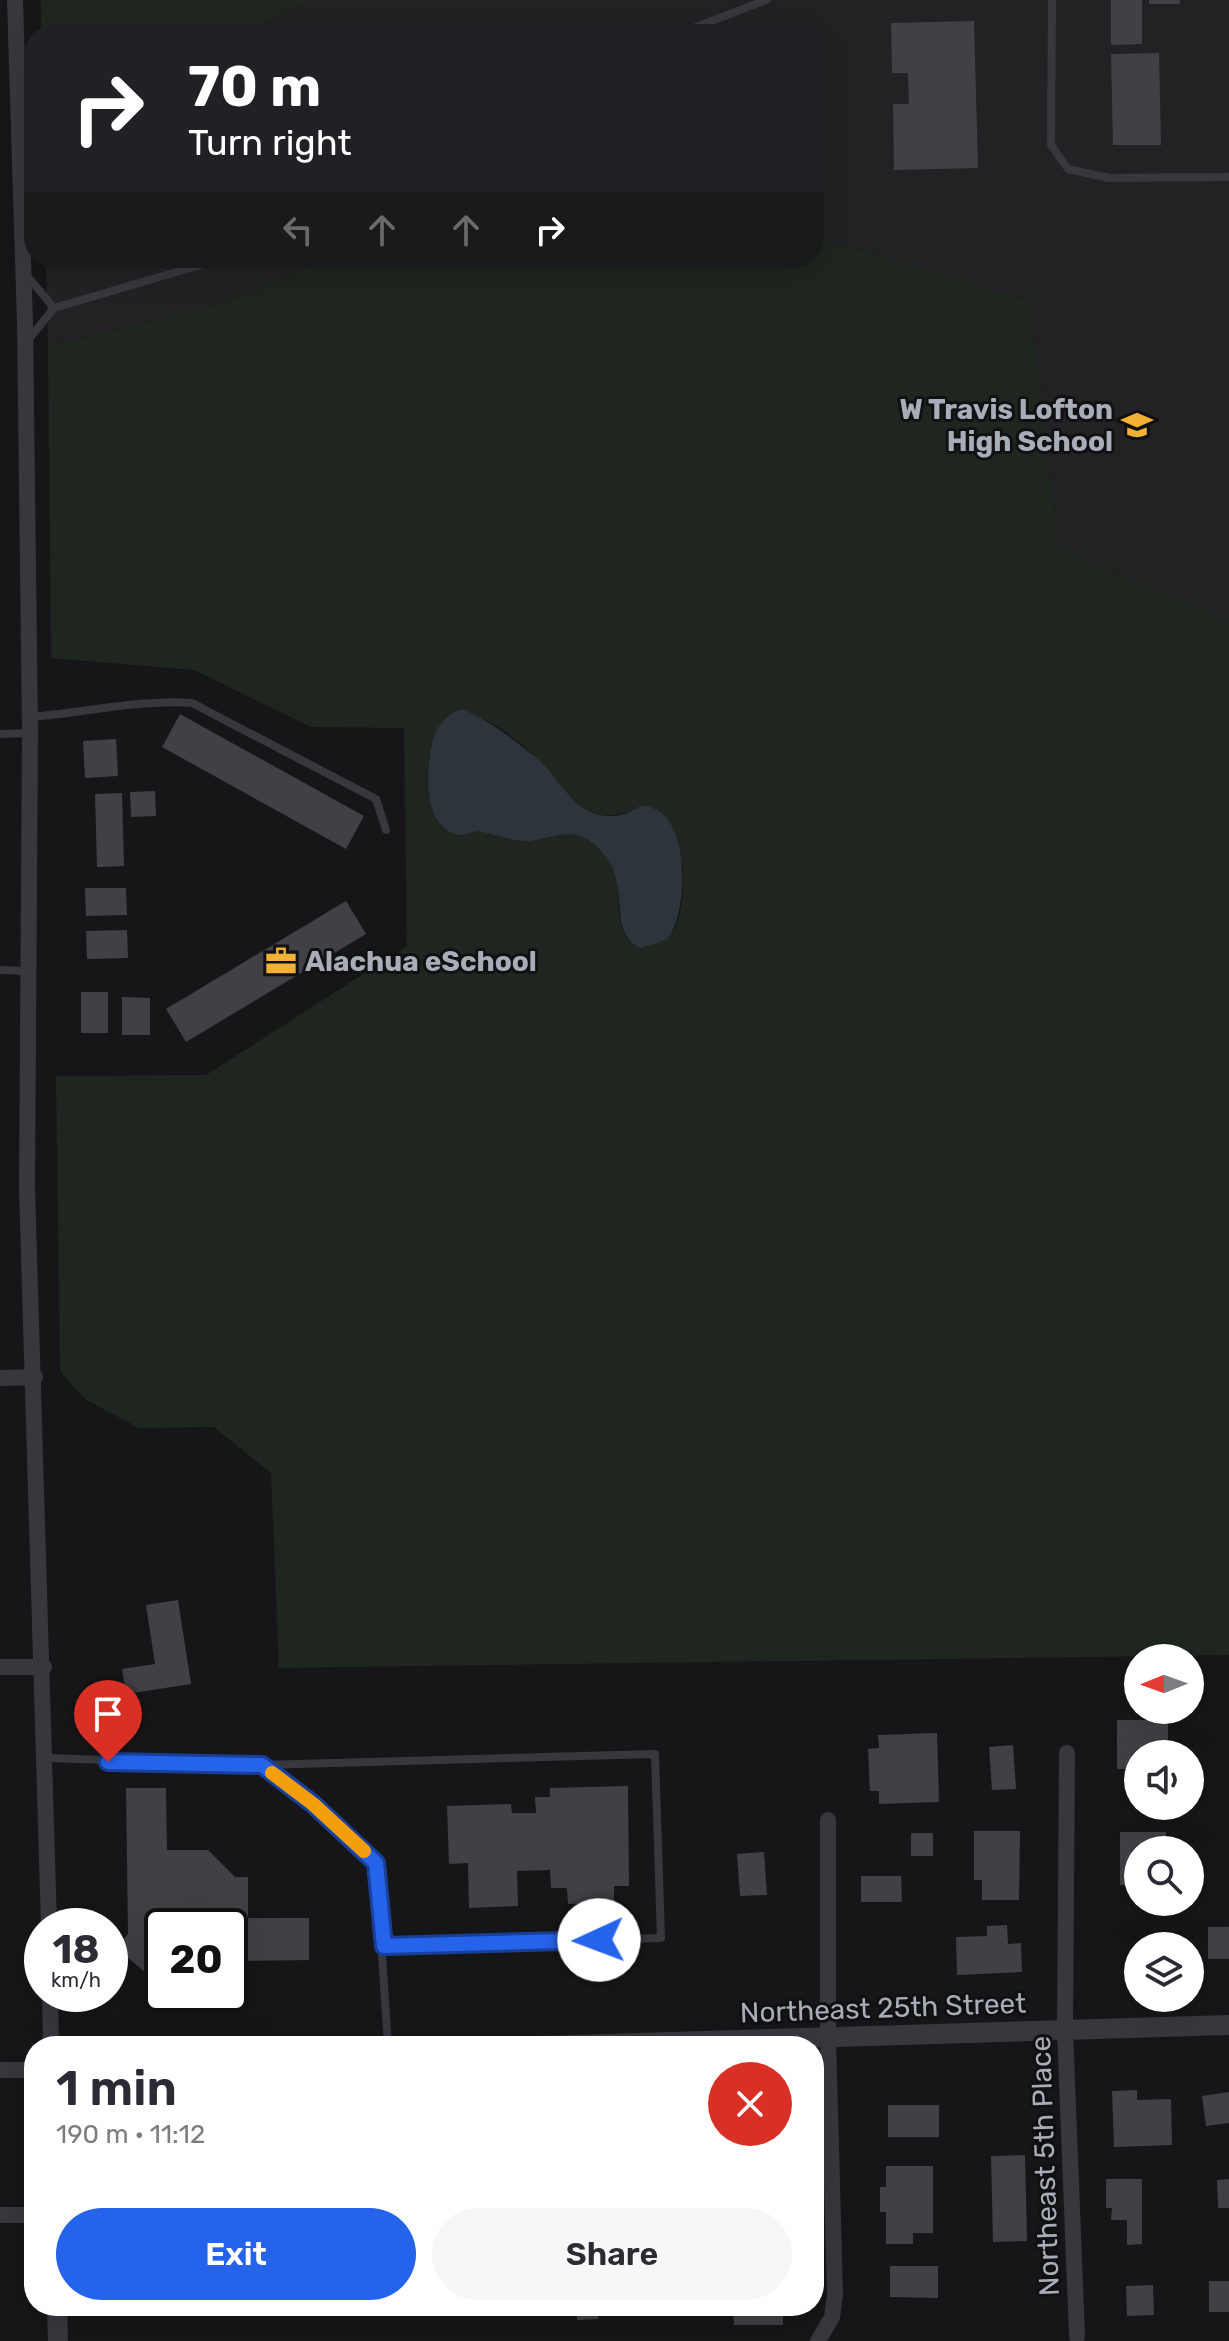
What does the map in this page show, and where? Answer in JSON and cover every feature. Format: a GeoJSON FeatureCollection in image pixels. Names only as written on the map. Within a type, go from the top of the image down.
{"type":"FeatureCollection","features":[{"type":"Feature","properties":{"kind":"street"},"geometry":{"type":"LineString","coordinates":[[15,0],[25,344],[30,725],[27,1189],[44,1667],[49,1908]]}},
{"type":"Feature","properties":{"kind":"street"},"geometry":{"type":"LineString","coordinates":[[0,1378],[35,1377]]}},
{"type":"Feature","properties":{"kind":"street"},"geometry":{"type":"LineString","coordinates":[[0,1667],[44,1667]]}},
{"type":"Feature","properties":{"kind":"street","name":"Northeast 5th Place"},"geometry":{"type":"LineString","coordinates":[[1067,1753],[1065,2030],[1077,2336]]}},
{"type":"Feature","properties":{"kind":"street"},"geometry":{"type":"LineString","coordinates":[[821,2338],[832,2317],[835,2295],[828,2037],[828,1820]]}},
{"type":"Feature","properties":{"kind":"street"},"geometry":{"type":"LineString","coordinates":[[50,2012],[51,2036]]}},
{"type":"Feature","properties":{"kind":"street","name":"Northeast 25th Street"},"geometry":{"type":"LineString","coordinates":[[824,2037],[1229,2025]]}},
{"type":"Feature","properties":{"kind":"street"},"geometry":{"type":"LineString","coordinates":[[0,2070],[24,2070]]}},
{"type":"Feature","properties":{"kind":"street"},"geometry":{"type":"LineString","coordinates":[[0,2215],[24,2215]]}},
{"type":"Feature","properties":{"kind":"street"},"geometry":{"type":"LineString","coordinates":[[57,2316],[58,2341]]}},
{"type":"Feature","properties":{"kind":"lane"},"geometry":{"type":"LineString","coordinates":[[704,24],[766,0]]}},
{"type":"Feature","properties":{"kind":"lane"},"geometry":{"type":"LineString","coordinates":[[1052,0],[1051,145],[1068,169],[1109,178],[1229,177]]}},
{"type":"Feature","properties":{"kind":"lane"},"geometry":{"type":"LineString","coordinates":[[25,344],[54,308],[190,268]]}},
{"type":"Feature","properties":{"kind":"lane"},"geometry":{"type":"LineString","coordinates":[[23,270],[54,308]]}},
{"type":"Feature","properties":{"kind":"lane"},"geometry":{"type":"LineString","coordinates":[[0,734],[30,725],[163,701],[192,703],[376,799],[386,830]]}},
{"type":"Feature","properties":{"kind":"lane"},"geometry":{"type":"LineString","coordinates":[[0,970],[27,971]]}},
{"type":"Feature","properties":{"kind":"lane"},"geometry":{"type":"LineString","coordinates":[[46,1758],[262,1765],[655,1754],[661,1938],[384,1946]]}},
{"type":"Feature","properties":{"kind":"lane"},"geometry":{"type":"LineString","coordinates":[[262,1765],[313,1804],[376,1863],[384,1946],[388,2036]]}},
{"type":"Feature","properties":{"kind":"shaded area"},"geometry":{"type":"Polygon","coordinates":[[[41,0],[308,0],[264,24],[41,24],[41,0]]]}},
{"type":"Feature","properties":{"kind":"shaded area","name":"W Travis Lofton High School"},"geometry":{"type":"Polygon","coordinates":[[[308,0],[1229,0],[1229,620],[1059,550],[1030,301],[824,239],[824,24],[264,24],[308,0]]]}},
{"type":"Feature","properties":{"kind":"shaded area"},"geometry":{"type":"Polygon","coordinates":[[[824,239],[1030,301],[1059,550],[1229,620],[1229,1655],[1204,1655],[1204,1644],[1124,1644],[1124,1656],[279,1668],[271,1473],[214,1427],[139,1428],[86,1400],[60,1372],[56,1076],[206,1075],[407,946],[404,728],[311,727],[194,670],[51,658],[48,346],[223,303],[308,268],[824,268],[824,239]],[[456,711],[434,739],[428,791],[438,817],[459,835],[480,832],[531,841],[568,834],[590,841],[613,865],[617,877],[619,914],[628,939],[668,939],[680,913],[683,866],[637,808],[604,815],[580,806],[521,744],[490,723],[456,711]]]}},
{"type":"Feature","properties":{"kind":"shaded area"},"geometry":{"type":"Polygon","coordinates":[[[46,268],[308,268],[223,303],[48,346],[46,268]]]}},
{"type":"Feature","properties":{"kind":"shaded area"},"geometry":{"type":"Polygon","coordinates":[[[462,709],[491,724],[534,756],[588,811],[618,816],[642,806],[658,811],[670,823],[678,841],[682,885],[680,907],[668,939],[641,948],[630,940],[623,929],[614,873],[607,858],[586,839],[570,834],[530,841],[479,832],[459,835],[438,822],[429,797],[428,769],[432,744],[442,722],[462,709]]]}},
{"type":"Feature","properties":{"kind":"building"},"geometry":{"type":"Polygon","coordinates":[[[1111,0],[1142,0],[1142,44],[1111,45],[1111,0]]]}},
{"type":"Feature","properties":{"kind":"building"},"geometry":{"type":"Polygon","coordinates":[[[1149,0],[1180,0],[1180,4],[1149,4],[1149,0]]]}},
{"type":"Feature","properties":{"kind":"building"},"geometry":{"type":"Polygon","coordinates":[[[974,21],[978,168],[894,170],[893,104],[909,104],[908,73],[892,73],[891,23],[974,21]]]}},
{"type":"Feature","properties":{"kind":"building"},"geometry":{"type":"Polygon","coordinates":[[[1159,53],[1161,145],[1113,145],[1111,54],[1159,53]]]}},
{"type":"Feature","properties":{"kind":"building"},"geometry":{"type":"Polygon","coordinates":[[[180,714],[364,816],[346,849],[162,747],[180,714]]]}},
{"type":"Feature","properties":{"kind":"building"},"geometry":{"type":"Polygon","coordinates":[[[116,739],[118,776],[85,778],[83,741],[116,739]]]}},
{"type":"Feature","properties":{"kind":"building"},"geometry":{"type":"Polygon","coordinates":[[[155,791],[156,816],[131,817],[130,792],[155,791]]]}},
{"type":"Feature","properties":{"kind":"building"},"geometry":{"type":"Polygon","coordinates":[[[122,793],[124,866],[97,867],[95,794],[122,793]]]}},
{"type":"Feature","properties":{"kind":"building"},"geometry":{"type":"Polygon","coordinates":[[[85,888],[126,888],[127,915],[86,916],[85,888]]]}},
{"type":"Feature","properties":{"kind":"building"},"geometry":{"type":"Polygon","coordinates":[[[346,901],[366,934],[186,1042],[166,1009],[346,901]]]}},
{"type":"Feature","properties":{"kind":"building"},"geometry":{"type":"Polygon","coordinates":[[[127,930],[128,958],[87,959],[86,931],[127,930]]]}},
{"type":"Feature","properties":{"kind":"building"},"geometry":{"type":"Polygon","coordinates":[[[81,992],[108,992],[108,1033],[81,1033],[81,992]]]}},
{"type":"Feature","properties":{"kind":"building"},"geometry":{"type":"Polygon","coordinates":[[[122,997],[150,998],[150,1035],[122,1035],[122,997]]]}},
{"type":"Feature","properties":{"kind":"building"},"geometry":{"type":"Polygon","coordinates":[[[178,1600],[191,1684],[126,1694],[122,1669],[155,1664],[146,1605],[178,1600]]]}},
{"type":"Feature","properties":{"kind":"building"},"geometry":{"type":"Polygon","coordinates":[[[1117,1720],[1124,1720],[1124,1724],[1168,1724],[1168,1740],[1124,1740],[1124,1769],[1117,1769],[1117,1720]]]}},
{"type":"Feature","properties":{"kind":"building"},"geometry":{"type":"Polygon","coordinates":[[[937,1733],[939,1802],[879,1804],[879,1791],[870,1791],[868,1749],[879,1748],[878,1735],[937,1733]]]}},
{"type":"Feature","properties":{"kind":"building"},"geometry":{"type":"Polygon","coordinates":[[[1013,1745],[1016,1789],[992,1790],[989,1747],[1013,1745]]]}},
{"type":"Feature","properties":{"kind":"building"},"geometry":{"type":"Polygon","coordinates":[[[628,1786],[629,1886],[614,1886],[614,1903],[568,1904],[567,1888],[551,1888],[550,1870],[517,1871],[518,1906],[469,1908],[468,1863],[449,1864],[447,1806],[511,1804],[512,1813],[536,1813],[535,1797],[550,1797],[550,1788],[628,1786]]]}},
{"type":"Feature","properties":{"kind":"building"},"geometry":{"type":"Polygon","coordinates":[[[126,1788],[166,1788],[167,1850],[208,1850],[235,1877],[248,1877],[248,1908],[144,1908],[144,1971],[128,1958],[126,1788]]]}},
{"type":"Feature","properties":{"kind":"building"},"geometry":{"type":"Polygon","coordinates":[[[974,1831],[1020,1831],[1019,1900],[982,1900],[982,1880],[974,1880],[974,1831]]]}},
{"type":"Feature","properties":{"kind":"building"},"geometry":{"type":"Polygon","coordinates":[[[1120,1832],[1166,1832],[1166,1836],[1124,1836],[1124,1885],[1120,1885],[1120,1832]]]}},
{"type":"Feature","properties":{"kind":"building"},"geometry":{"type":"Polygon","coordinates":[[[911,1833],[933,1833],[933,1856],[911,1856],[911,1833]]]}},
{"type":"Feature","properties":{"kind":"building"},"geometry":{"type":"Polygon","coordinates":[[[764,1852],[767,1895],[740,1896],[737,1854],[764,1852]]]}},
{"type":"Feature","properties":{"kind":"building"},"geometry":{"type":"Polygon","coordinates":[[[861,1876],[901,1876],[902,1902],[861,1902],[861,1876]]]}},
{"type":"Feature","properties":{"kind":"building"},"geometry":{"type":"Polygon","coordinates":[[[248,1918],[309,1918],[309,1960],[248,1961],[248,1918]]]}},
{"type":"Feature","properties":{"kind":"building"},"geometry":{"type":"Polygon","coordinates":[[[1007,1925],[1008,1944],[1021,1943],[1022,1972],[957,1975],[956,1937],[987,1936],[987,1926],[1007,1925]]]}},
{"type":"Feature","properties":{"kind":"building"},"geometry":{"type":"Polygon","coordinates":[[[1208,1927],[1229,1927],[1229,1959],[1208,1959],[1208,1927]]]}},
{"type":"Feature","properties":{"kind":"building"},"geometry":{"type":"Polygon","coordinates":[[[1137,2090],[1137,2100],[1171,2099],[1172,2145],[1114,2147],[1112,2091],[1137,2090]]]}},
{"type":"Feature","properties":{"kind":"building"},"geometry":{"type":"Polygon","coordinates":[[[1229,2092],[1229,2123],[1206,2126],[1202,2096],[1229,2092]]]}},
{"type":"Feature","properties":{"kind":"building"},"geometry":{"type":"Polygon","coordinates":[[[888,2105],[939,2105],[939,2137],[888,2137],[888,2105]]]}},
{"type":"Feature","properties":{"kind":"building"},"geometry":{"type":"Polygon","coordinates":[[[1025,2155],[1027,2241],[993,2242],[991,2156],[1025,2155]]]}},
{"type":"Feature","properties":{"kind":"building"},"geometry":{"type":"Polygon","coordinates":[[[886,2166],[933,2166],[933,2233],[913,2233],[913,2244],[886,2244],[886,2212],[880,2212],[880,2187],[886,2187],[886,2166]]]}},
{"type":"Feature","properties":{"kind":"building"},"geometry":{"type":"Polygon","coordinates":[[[1106,2179],[1142,2179],[1142,2244],[1127,2245],[1127,2220],[1111,2220],[1112,2208],[1106,2208],[1106,2179]]]}},
{"type":"Feature","properties":{"kind":"building"},"geometry":{"type":"Polygon","coordinates":[[[1229,2179],[1229,2208],[1218,2208],[1217,2180],[1229,2179]]]}},
{"type":"Feature","properties":{"kind":"building"},"geometry":{"type":"Polygon","coordinates":[[[890,2266],[938,2266],[938,2298],[890,2297],[890,2266]]]}},
{"type":"Feature","properties":{"kind":"building"},"geometry":{"type":"Polygon","coordinates":[[[1209,2281],[1229,2281],[1229,2312],[1209,2312],[1209,2281]]]}},
{"type":"Feature","properties":{"kind":"building"},"geometry":{"type":"Polygon","coordinates":[[[1153,2285],[1154,2315],[1127,2316],[1126,2286],[1153,2285]]]}},
{"type":"Feature","properties":{"kind":"building"},"geometry":{"type":"Polygon","coordinates":[[[577,2316],[598,2316],[598,2319],[577,2320],[577,2316]]]}},
{"type":"Feature","properties":{"kind":"building"},"geometry":{"type":"Polygon","coordinates":[[[734,2316],[783,2316],[783,2325],[734,2325],[734,2316]]]}},
{"type":"Feature","properties":{"kind":"slow traffic"},"geometry":{"type":"LineString","coordinates":[[272,1773],[313,1804],[364,1851]]}},
{"type":"Feature","properties":{"kind":"place","name":"W Travis Lofton High School"},"geometry":{"type":"Point","coordinates":[1137,425]}},
{"type":"Feature","properties":{"kind":"place","name":"Alachua eSchool"},"geometry":{"type":"Point","coordinates":[281,961]}},
{"type":"Feature","properties":{"kind":"route"},"geometry":{"type":"LineString","coordinates":[[108,1762],[262,1765],[313,1804],[376,1863],[384,1946],[599,1940]]}}]}
